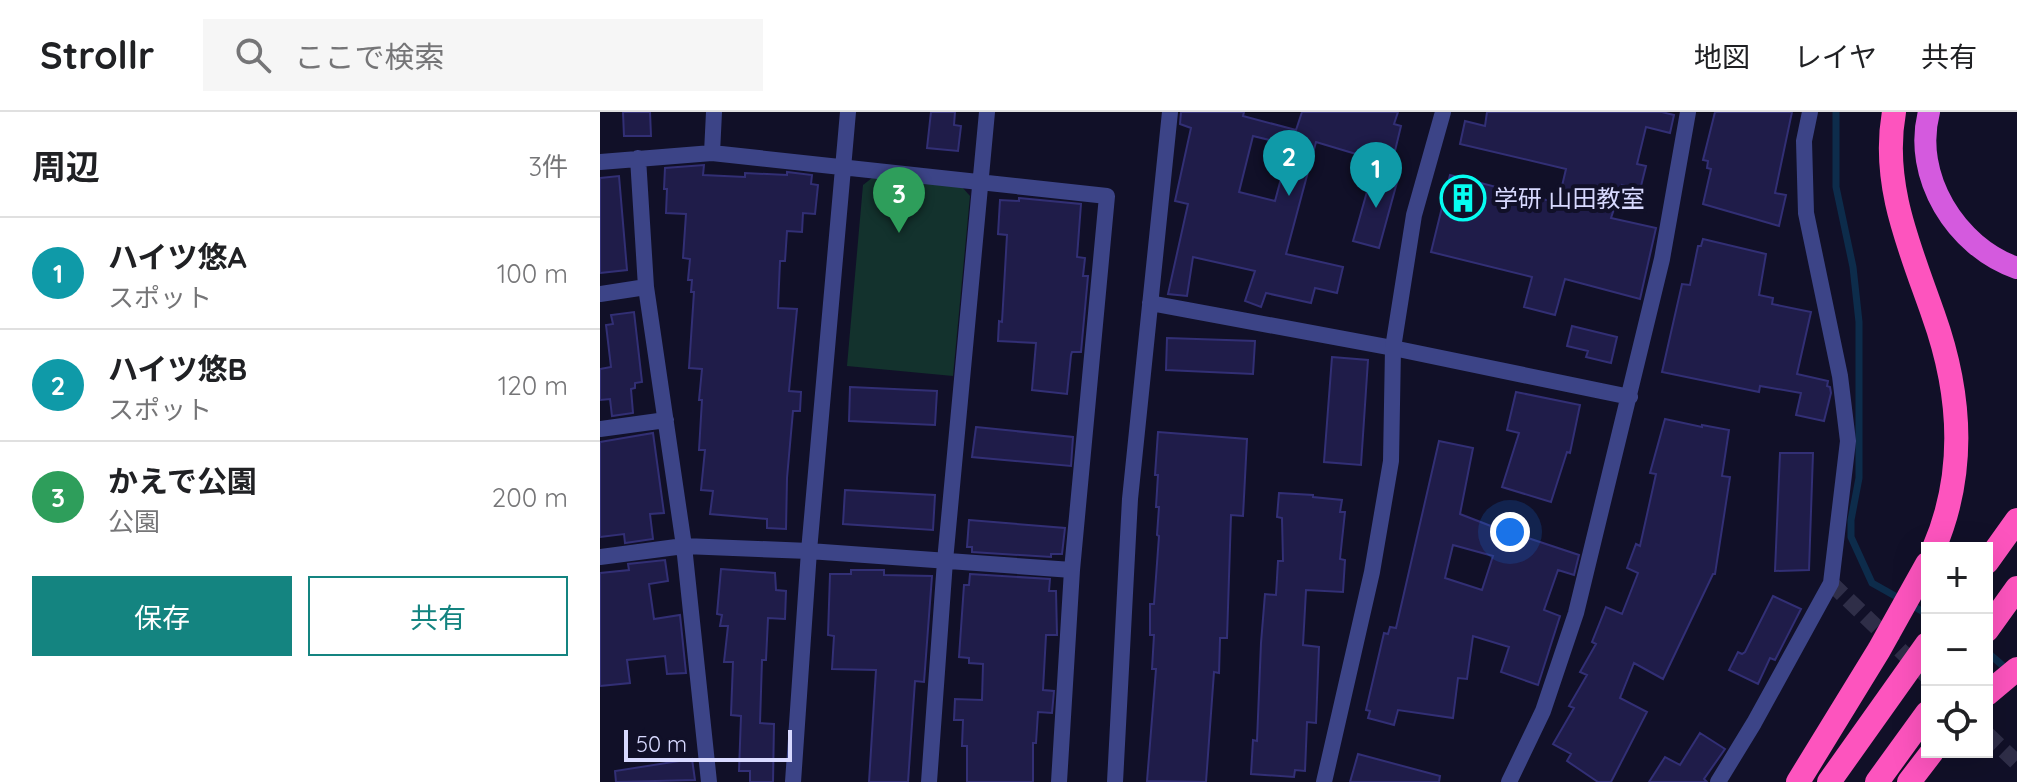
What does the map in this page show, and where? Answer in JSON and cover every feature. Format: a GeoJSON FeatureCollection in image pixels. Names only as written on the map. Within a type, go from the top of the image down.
{"type":"FeatureCollection","features":[{"type":"Feature","properties":{"kind":"highway"},"geometry":{"type":"LineString","coordinates":[[1894,112],[1891,159],[1894,198],[1942,342],[1955,395],[1957,459],[1951,494],[1937,542]]}},
{"type":"Feature","properties":{"kind":"highway"},"geometry":{"type":"LineString","coordinates":[[1929,112],[1926,124],[1927,160],[1935,192],[1948,216],[1975,243],[2003,263],[2017,268]]}},
{"type":"Feature","properties":{"kind":"highway"},"geometry":{"type":"LineString","coordinates":[[1993,554],[2017,520]]}},
{"type":"Feature","properties":{"kind":"highway"},"geometry":{"type":"LineString","coordinates":[[1798,782],[1887,637],[1921,575]]}},
{"type":"Feature","properties":{"kind":"highway"},"geometry":{"type":"LineString","coordinates":[[1993,622],[2017,588]]}},
{"type":"Feature","properties":{"kind":"highway"},"geometry":{"type":"LineString","coordinates":[[1829,782],[1921,652]]}},
{"type":"Feature","properties":{"kind":"highway"},"geometry":{"type":"LineString","coordinates":[[1993,689],[2017,669]]}},
{"type":"Feature","properties":{"kind":"highway"},"geometry":{"type":"LineString","coordinates":[[1877,782],[1921,721]]}},
{"type":"Feature","properties":{"kind":"highway"},"geometry":{"type":"LineString","coordinates":[[1909,782],[1927,758]]}},
{"type":"Feature","properties":{"kind":"street"},"geometry":{"type":"LineString","coordinates":[[712,153],[714,112]]}},
{"type":"Feature","properties":{"kind":"street"},"geometry":{"type":"LineString","coordinates":[[793,782],[809,551],[848,112]]}},
{"type":"Feature","properties":{"kind":"street"},"geometry":{"type":"LineString","coordinates":[[929,782],[945,561],[987,112]]}},
{"type":"Feature","properties":{"kind":"street"},"geometry":{"type":"LineString","coordinates":[[1115,782],[1130,499],[1170,112]]}},
{"type":"Feature","properties":{"kind":"street"},"geometry":{"type":"LineString","coordinates":[[1324,782],[1372,572],[1391,461],[1393,348],[1414,215],[1443,112]]}},
{"type":"Feature","properties":{"kind":"street"},"geometry":{"type":"LineString","coordinates":[[1509,782],[1543,711],[1576,613],[1662,259],[1688,112]]}},
{"type":"Feature","properties":{"kind":"street"},"geometry":{"type":"LineString","coordinates":[[1718,782],[1831,583],[1848,441],[1840,376],[1806,213],[1804,141],[1810,112]]}},
{"type":"Feature","properties":{"kind":"street"},"geometry":{"type":"LineString","coordinates":[[600,162],[712,153],[1107,196],[1072,570],[1059,782]]}},
{"type":"Feature","properties":{"kind":"street"},"geometry":{"type":"LineString","coordinates":[[638,158],[646,287],[684,546],[709,782]]}},
{"type":"Feature","properties":{"kind":"street"},"geometry":{"type":"LineString","coordinates":[[600,294],[646,287]]}},
{"type":"Feature","properties":{"kind":"street"},"geometry":{"type":"LineString","coordinates":[[1150,303],[1393,348],[1630,397]]}},
{"type":"Feature","properties":{"kind":"street"},"geometry":{"type":"LineString","coordinates":[[600,429],[666,420]]}},
{"type":"Feature","properties":{"kind":"street"},"geometry":{"type":"LineString","coordinates":[[600,557],[684,546],[809,551],[1072,570]]}},
{"type":"Feature","properties":{"kind":"green space"},"geometry":{"type":"Polygon","coordinates":[[[872,178],[962,187],[970,196],[953,376],[847,366],[863,185],[872,178]]]}},
{"type":"Feature","properties":{"kind":"building"},"geometry":{"type":"Polygon","coordinates":[[[623,112],[650,112],[651,136],[624,136],[623,112]]]}},
{"type":"Feature","properties":{"kind":"building"},"geometry":{"type":"Polygon","coordinates":[[[931,112],[955,112],[954,125],[961,126],[958,151],[927,148],[931,112]]]}},
{"type":"Feature","properties":{"kind":"building"},"geometry":{"type":"Polygon","coordinates":[[[1181,112],[1244,112],[1243,116],[1296,130],[1302,112],[1398,112],[1394,124],[1401,126],[1393,159],[1399,161],[1395,174],[1399,175],[1379,248],[1353,241],[1376,160],[1316,142],[1286,254],[1343,267],[1337,293],[1315,288],[1311,303],[1266,293],[1261,307],[1245,301],[1255,271],[1193,257],[1187,296],[1168,294],[1188,204],[1175,201],[1191,128],[1180,124],[1181,112]],[[1253,136],[1239,192],[1275,201],[1290,145],[1253,136]]]}},
{"type":"Feature","properties":{"kind":"building"},"geometry":{"type":"Polygon","coordinates":[[[1487,112],[1662,112],[1674,115],[1670,133],[1646,127],[1637,164],[1646,166],[1640,190],[1622,185],[1611,218],[1656,228],[1640,299],[1565,279],[1555,315],[1524,307],[1532,277],[1431,252],[1450,175],[1558,203],[1566,169],[1460,144],[1465,121],[1485,126],[1487,112]]]}},
{"type":"Feature","properties":{"kind":"building"},"geometry":{"type":"Polygon","coordinates":[[[1715,112],[1792,112],[1775,193],[1786,195],[1779,226],[1703,204],[1711,169],[1707,168],[1708,161],[1703,160],[1715,112]]]}},
{"type":"Feature","properties":{"kind":"building"},"geometry":{"type":"Polygon","coordinates":[[[704,165],[703,175],[745,177],[745,173],[787,175],[787,172],[812,175],[811,184],[818,185],[815,214],[803,213],[802,232],[787,231],[785,261],[780,261],[778,308],[797,309],[789,391],[801,392],[800,411],[793,411],[786,529],[767,528],[767,519],[710,514],[713,491],[701,490],[705,450],[699,450],[702,369],[689,368],[694,292],[691,292],[692,280],[688,280],[690,259],[683,258],[686,214],[666,213],[667,189],[664,189],[665,168],[704,165]]]}},
{"type":"Feature","properties":{"kind":"building"},"geometry":{"type":"Polygon","coordinates":[[[619,176],[627,270],[600,273],[600,178],[619,176]]]}},
{"type":"Feature","properties":{"kind":"building"},"geometry":{"type":"Polygon","coordinates":[[[1019,198],[1081,204],[1077,257],[1085,258],[1083,276],[1088,276],[1081,352],[1072,352],[1071,355],[1067,394],[1032,390],[1036,343],[998,341],[1007,235],[998,234],[1000,200],[1019,201],[1019,198]]]}},
{"type":"Feature","properties":{"kind":"building"},"geometry":{"type":"Polygon","coordinates":[[[1703,239],[1766,254],[1759,295],[1773,298],[1772,304],[1811,312],[1797,374],[1828,381],[1831,393],[1824,421],[1796,415],[1801,393],[1760,386],[1759,392],[1662,372],[1682,284],[1690,285],[1698,246],[1701,246],[1703,239]]]}},
{"type":"Feature","properties":{"kind":"building"},"geometry":{"type":"Polygon","coordinates":[[[634,312],[642,382],[635,383],[635,388],[631,389],[633,413],[612,416],[610,399],[600,400],[600,369],[611,367],[606,325],[613,324],[611,315],[634,312]]]}},
{"type":"Feature","properties":{"kind":"building"},"geometry":{"type":"Polygon","coordinates":[[[1572,326],[1617,337],[1611,363],[1586,357],[1588,351],[1567,346],[1572,326]]]}},
{"type":"Feature","properties":{"kind":"building"},"geometry":{"type":"Polygon","coordinates":[[[1167,338],[1255,341],[1253,374],[1166,370],[1167,338]]]}},
{"type":"Feature","properties":{"kind":"building"},"geometry":{"type":"Polygon","coordinates":[[[1332,357],[1368,360],[1361,465],[1324,462],[1332,357]]]}},
{"type":"Feature","properties":{"kind":"building"},"geometry":{"type":"Polygon","coordinates":[[[850,387],[937,391],[935,425],[849,421],[850,387]]]}},
{"type":"Feature","properties":{"kind":"building"},"geometry":{"type":"Polygon","coordinates":[[[1516,392],[1580,405],[1570,453],[1567,452],[1551,502],[1502,487],[1519,433],[1507,430],[1516,392]]]}},
{"type":"Feature","properties":{"kind":"building"},"geometry":{"type":"Polygon","coordinates":[[[1665,419],[1729,430],[1722,476],[1730,477],[1715,574],[1663,679],[1634,663],[1620,698],[1647,712],[1611,782],[1598,782],[1567,761],[1571,754],[1553,744],[1574,708],[1569,706],[1587,675],[1580,672],[1596,644],[1592,642],[1606,607],[1622,614],[1638,573],[1627,568],[1636,544],[1640,546],[1656,474],[1650,473],[1665,419]]]}},
{"type":"Feature","properties":{"kind":"building"},"geometry":{"type":"Polygon","coordinates":[[[976,427],[1073,437],[1071,466],[972,457],[976,427]]]}},
{"type":"Feature","properties":{"kind":"building"},"geometry":{"type":"Polygon","coordinates":[[[1158,432],[1247,439],[1243,516],[1231,515],[1227,638],[1220,638],[1219,673],[1214,672],[1206,782],[1147,781],[1156,669],[1152,669],[1154,635],[1150,635],[1150,604],[1154,604],[1159,536],[1159,507],[1156,507],[1158,475],[1155,475],[1158,432]]]}},
{"type":"Feature","properties":{"kind":"building"},"geometry":{"type":"Polygon","coordinates":[[[653,433],[664,513],[650,514],[653,539],[625,543],[624,534],[600,537],[600,442],[653,433]]]}},
{"type":"Feature","properties":{"kind":"building"},"geometry":{"type":"Polygon","coordinates":[[[1439,441],[1473,448],[1460,514],[1527,540],[1579,555],[1574,575],[1558,570],[1544,610],[1560,616],[1538,685],[1501,672],[1509,647],[1473,636],[1467,679],[1458,678],[1453,718],[1398,710],[1394,725],[1368,718],[1370,711],[1366,710],[1384,633],[1388,634],[1390,627],[1396,628],[1439,441]],[[1453,545],[1445,578],[1482,590],[1493,556],[1453,545]]]}},
{"type":"Feature","properties":{"kind":"building"},"geometry":{"type":"Polygon","coordinates":[[[1780,453],[1813,453],[1809,570],[1775,571],[1780,453]]]}},
{"type":"Feature","properties":{"kind":"building"},"geometry":{"type":"Polygon","coordinates":[[[845,490],[935,495],[933,530],[843,524],[845,490]]]}},
{"type":"Feature","properties":{"kind":"building"},"geometry":{"type":"Polygon","coordinates":[[[1279,493],[1342,500],[1340,512],[1345,512],[1340,559],[1345,560],[1343,592],[1306,590],[1303,645],[1319,647],[1316,723],[1307,722],[1305,771],[1295,770],[1294,777],[1251,774],[1253,740],[1257,741],[1265,594],[1276,595],[1278,561],[1283,561],[1282,518],[1277,517],[1279,493]]]}},
{"type":"Feature","properties":{"kind":"building"},"geometry":{"type":"Polygon","coordinates":[[[969,520],[1065,528],[1062,554],[1051,554],[1051,557],[972,552],[972,547],[967,547],[969,520]]]}},
{"type":"Feature","properties":{"kind":"building"},"geometry":{"type":"Polygon","coordinates":[[[665,560],[668,581],[649,584],[654,619],[680,615],[686,673],[667,674],[665,656],[627,660],[630,683],[600,686],[600,573],[629,570],[628,564],[665,560]]]}},
{"type":"Feature","properties":{"kind":"building"},"geometry":{"type":"Polygon","coordinates":[[[721,569],[775,573],[776,590],[786,591],[785,619],[768,618],[766,660],[762,660],[760,723],[774,724],[773,782],[750,782],[750,771],[739,771],[741,716],[731,715],[733,662],[724,662],[728,626],[720,626],[722,615],[717,614],[721,569]]]}},
{"type":"Feature","properties":{"kind":"building"},"geometry":{"type":"Polygon","coordinates":[[[851,570],[884,570],[884,575],[932,576],[924,682],[915,681],[908,782],[869,782],[876,670],[832,669],[834,636],[828,635],[830,574],[851,574],[851,570]]]}},
{"type":"Feature","properties":{"kind":"building"},"geometry":{"type":"Polygon","coordinates":[[[970,574],[1050,579],[1049,591],[1056,591],[1057,635],[1046,635],[1043,690],[1054,691],[1052,713],[1038,712],[1036,743],[1033,743],[1033,782],[967,782],[967,746],[962,746],[963,720],[954,720],[955,699],[982,700],[983,664],[969,663],[969,658],[959,657],[964,585],[969,585],[970,574]]]}},
{"type":"Feature","properties":{"kind":"building"},"geometry":{"type":"Polygon","coordinates":[[[1773,596],[1801,609],[1775,660],[1770,658],[1758,684],[1729,670],[1738,652],[1745,652],[1773,596]]]}},
{"type":"Feature","properties":{"kind":"building"},"geometry":{"type":"Polygon","coordinates":[[[1700,733],[1725,749],[1704,779],[1707,782],[1649,782],[1665,757],[1680,765],[1700,733]]]}},
{"type":"Feature","properties":{"kind":"building"},"geometry":{"type":"Polygon","coordinates":[[[1358,754],[1440,776],[1439,782],[1350,782],[1358,754]]]}},
{"type":"Feature","properties":{"kind":"building"},"geometry":{"type":"Polygon","coordinates":[[[692,759],[695,780],[616,782],[615,771],[692,759]]]}},
{"type":"Feature","properties":{"kind":"waterway"},"geometry":{"type":"LineString","coordinates":[[1836,112],[1836,187],[1853,267],[1859,322],[1859,478],[1851,537],[1872,583],[1921,611]]}},
{"type":"Feature","properties":{"kind":"waterway"},"geometry":{"type":"LineString","coordinates":[[1993,657],[2009,671]]}},
{"type":"Feature","properties":{"kind":"tunnel"},"geometry":{"type":"LineString","coordinates":[[1831,583],[1921,670]]}},
{"type":"Feature","properties":{"kind":"tunnel"},"geometry":{"type":"LineString","coordinates":[[1993,740],[2017,763]]}},
{"type":"Feature","properties":{"kind":"place","name":"ハイツ悠B"},"geometry":{"type":"Point","coordinates":[1289,196]}},
{"type":"Feature","properties":{"kind":"place","name":"学研 山田教室"},"geometry":{"type":"Point","coordinates":[1463,198]}},
{"type":"Feature","properties":{"kind":"place","name":"ハイツ悠A"},"geometry":{"type":"Point","coordinates":[1376,208]}},
{"type":"Feature","properties":{"kind":"place","name":"かえで公園"},"geometry":{"type":"Point","coordinates":[899,233]}}]}
